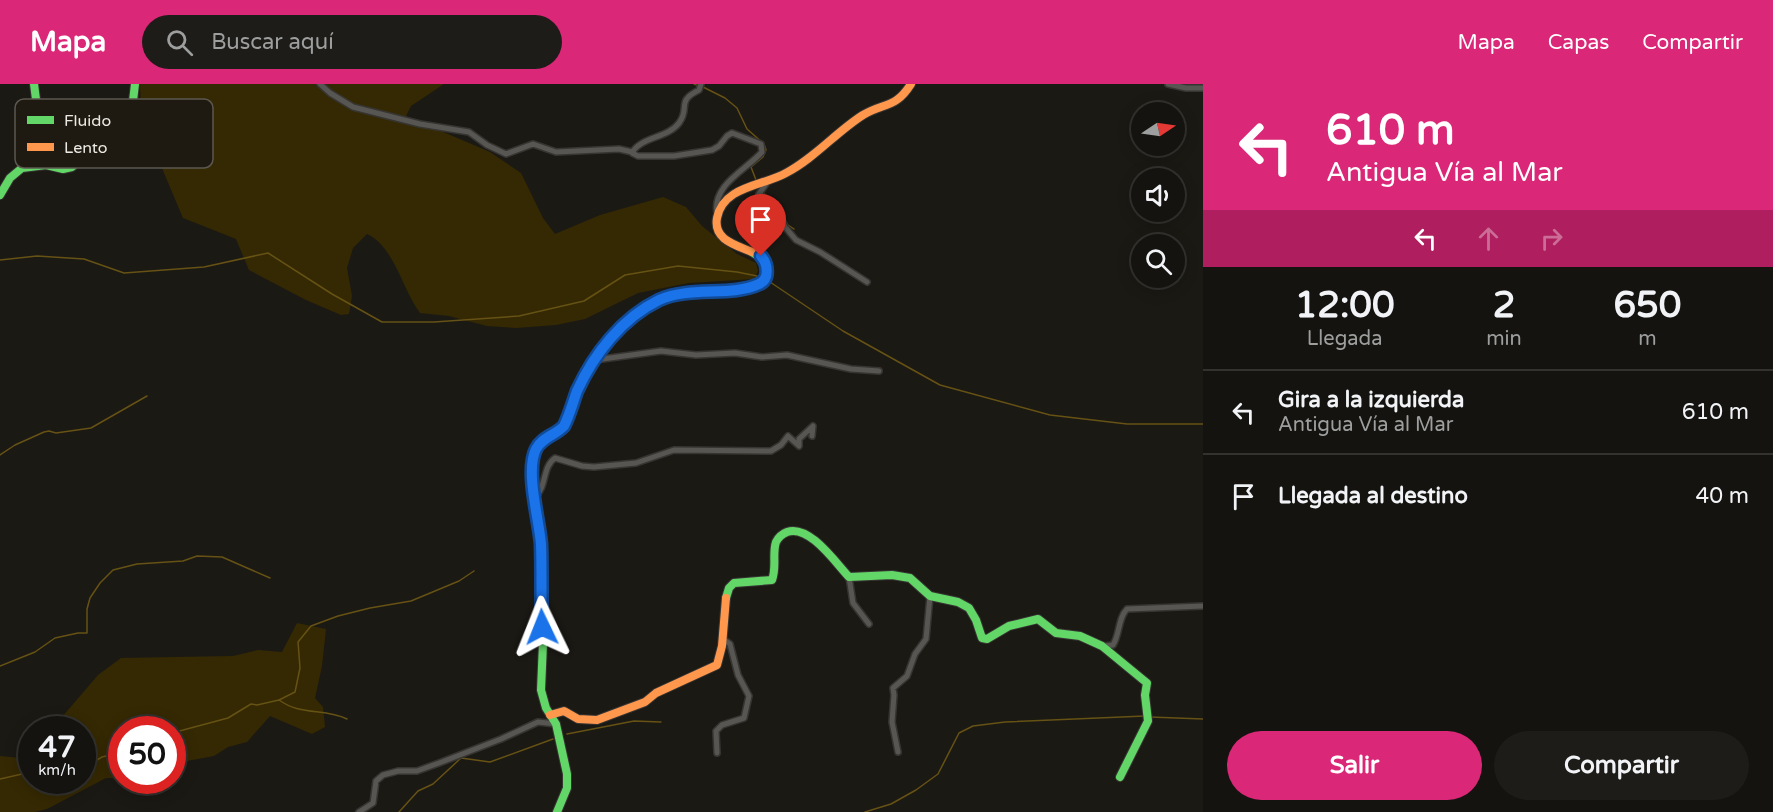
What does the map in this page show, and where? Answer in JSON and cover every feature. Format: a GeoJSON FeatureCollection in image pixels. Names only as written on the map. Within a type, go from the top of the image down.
{"type":"FeatureCollection","features":[{"type":"Feature","properties":{"kind":"street"},"geometry":{"type":"LineString","coordinates":[[34,84],[36,99]]}},
{"type":"Feature","properties":{"kind":"street"},"geometry":{"type":"LineString","coordinates":[[320,84],[353,107],[420,124],[469,132],[487,145],[506,154],[533,144],[556,152],[619,149],[635,155],[674,156],[712,150],[732,133],[761,144],[762,152],[731,180],[717,198],[717,228],[723,238],[753,251],[765,260],[767,267],[765,280],[760,284],[745,288],[680,294],[659,300],[638,314],[616,331],[595,360],[577,391],[564,426],[540,443],[536,449],[532,470],[541,548],[543,643],[541,690],[546,708],[556,724],[567,774],[567,788],[557,812]]}},
{"type":"Feature","properties":{"kind":"street"},"geometry":{"type":"LineString","coordinates":[[632,152],[676,126],[684,112],[685,99],[699,90],[700,84]]}},
{"type":"Feature","properties":{"kind":"street"},"geometry":{"type":"LineString","coordinates":[[717,215],[736,191],[786,174],[861,116],[897,103],[903,98],[909,84]]}},
{"type":"Feature","properties":{"kind":"street"},"geometry":{"type":"LineString","coordinates":[[1168,84],[1186,88],[1203,88]]}},
{"type":"Feature","properties":{"kind":"street"},"geometry":{"type":"LineString","coordinates":[[0,195],[10,178],[22,168]]}},
{"type":"Feature","properties":{"kind":"street"},"geometry":{"type":"LineString","coordinates":[[769,180],[759,194],[773,204],[785,227],[796,240],[820,252],[867,282]]}},
{"type":"Feature","properties":{"kind":"street"},"geometry":{"type":"LineString","coordinates":[[595,360],[661,351],[696,355],[735,353],[762,357],[787,355],[851,369],[879,370]]}},
{"type":"Feature","properties":{"kind":"street"},"geometry":{"type":"LineString","coordinates":[[535,497],[541,490],[549,462],[555,458],[594,467],[636,463],[674,450],[774,451],[788,436],[799,446],[799,439],[813,426],[813,436]]}},
{"type":"Feature","properties":{"kind":"street"},"geometry":{"type":"LineString","coordinates":[[550,715],[564,711],[578,719],[591,721],[645,702],[656,693],[717,665],[721,655],[726,598],[730,587],[736,582],[772,580],[776,569],[775,545],[778,539],[783,534],[798,530],[805,532],[849,577],[858,579],[882,574],[906,576],[923,587],[930,596],[963,602],[974,614],[982,639],[987,639],[1009,626],[1038,618],[1056,633],[1080,636],[1102,646],[1147,683],[1145,694],[1148,721],[1120,777]]}},
{"type":"Feature","properties":{"kind":"street"},"geometry":{"type":"LineString","coordinates":[[849,577],[853,603],[869,624]]}},
{"type":"Feature","properties":{"kind":"street"},"geometry":{"type":"LineString","coordinates":[[898,752],[892,722],[893,688],[906,676],[915,654],[926,639],[930,596]]}},
{"type":"Feature","properties":{"kind":"street"},"geometry":{"type":"LineString","coordinates":[[1102,646],[1113,645],[1122,614],[1127,609],[1203,606]]}},
{"type":"Feature","properties":{"kind":"street"},"geometry":{"type":"LineString","coordinates":[[717,753],[716,731],[722,725],[744,718],[749,696],[738,675],[730,644],[723,639]]}},
{"type":"Feature","properties":{"kind":"street"},"geometry":{"type":"LineString","coordinates":[[359,812],[373,802],[376,781],[383,775],[398,771],[417,771],[501,739],[538,722],[556,724]]}},
{"type":"Feature","properties":{"kind":"shaded area"},"geometry":{"type":"Polygon","coordinates":[[[140,84],[444,84],[411,106],[406,116],[490,152],[521,173],[543,218],[555,234],[600,215],[663,197],[686,207],[702,226],[737,254],[756,263],[758,271],[754,279],[689,283],[638,293],[585,319],[556,325],[516,328],[487,326],[449,316],[420,313],[391,258],[376,240],[367,234],[353,248],[347,268],[352,296],[349,314],[341,315],[306,300],[249,270],[236,239],[183,218],[162,168],[213,168],[213,99],[141,99],[140,84]]]}},
{"type":"Feature","properties":{"kind":"shaded area"},"geometry":{"type":"Polygon","coordinates":[[[297,623],[326,629],[322,666],[315,698],[323,707],[325,727],[312,734],[270,716],[247,742],[228,747],[214,756],[187,761],[186,716],[108,716],[108,778],[96,783],[96,716],[63,716],[98,675],[121,658],[233,656],[258,650],[282,652],[297,623]]]}},
{"type":"Feature","properties":{"kind":"shaded area"},"geometry":{"type":"Polygon","coordinates":[[[0,756],[18,758],[18,794],[76,794],[47,809],[35,812],[0,812],[0,756]]]}},
{"type":"Feature","properties":{"kind":"waterway"},"geometry":{"type":"LineString","coordinates":[[694,84],[699,86]]}},
{"type":"Feature","properties":{"kind":"waterway"},"geometry":{"type":"LineString","coordinates":[[703,87],[725,98],[737,108],[747,129],[764,144],[766,150],[763,157],[751,167],[756,180]]}},
{"type":"Feature","properties":{"kind":"waterway"},"geometry":{"type":"LineString","coordinates":[[762,192],[774,202]]}},
{"type":"Feature","properties":{"kind":"waterway"},"geometry":{"type":"LineString","coordinates":[[780,211],[788,225],[794,229]]}},
{"type":"Feature","properties":{"kind":"waterway"},"geometry":{"type":"LineString","coordinates":[[0,260],[37,256],[84,259],[124,273],[204,267],[268,253],[332,294],[382,322],[434,322],[519,316],[584,301],[625,275],[678,266],[757,276]]}},
{"type":"Feature","properties":{"kind":"waterway"},"geometry":{"type":"LineString","coordinates":[[770,282],[843,331],[940,385],[1050,415],[1127,424],[1203,424]]}},
{"type":"Feature","properties":{"kind":"waterway"},"geometry":{"type":"LineString","coordinates":[[0,455],[15,445],[44,432],[56,433],[91,428],[147,396]]}},
{"type":"Feature","properties":{"kind":"waterway"},"geometry":{"type":"LineString","coordinates":[[0,666],[35,652],[55,638],[87,633],[87,609],[90,598],[113,570],[137,564],[183,561],[197,556],[222,557],[270,578]]}},
{"type":"Feature","properties":{"kind":"waterway"},"geometry":{"type":"LineString","coordinates":[[279,700],[295,692],[300,668],[298,642],[311,626],[338,616],[411,601],[459,581],[474,571]]}},
{"type":"Feature","properties":{"kind":"waterway"},"geometry":{"type":"LineString","coordinates":[[186,729],[228,718],[251,704],[257,705],[279,700],[296,708],[347,719]]}},
{"type":"Feature","properties":{"kind":"waterway"},"geometry":{"type":"LineString","coordinates":[[865,812],[891,804],[938,774],[959,733],[973,726],[1005,722],[1145,716]]}},
{"type":"Feature","properties":{"kind":"waterway"},"geometry":{"type":"LineString","coordinates":[[1150,717],[1203,719]]}},
{"type":"Feature","properties":{"kind":"waterway"},"geometry":{"type":"LineString","coordinates":[[567,734],[634,721],[661,722]]}},
{"type":"Feature","properties":{"kind":"waterway"},"geometry":{"type":"LineString","coordinates":[[399,812],[418,791],[433,784],[461,758],[490,762],[553,739]]}},
{"type":"Feature","properties":{"kind":"waterway"},"geometry":{"type":"LineString","coordinates":[[96,761],[108,756]]}},
{"type":"Feature","properties":{"kind":"waterway"},"geometry":{"type":"LineString","coordinates":[[0,779],[18,775]]}},
{"type":"Feature","properties":{"kind":"traffic: fast"},"geometry":{"type":"LineString","coordinates":[[34,84],[36,99]]}},
{"type":"Feature","properties":{"kind":"traffic: fast"},"geometry":{"type":"LineString","coordinates":[[133,99],[135,84]]}},
{"type":"Feature","properties":{"kind":"traffic: fast"},"geometry":{"type":"LineString","coordinates":[[0,195],[10,178],[22,168]]}},
{"type":"Feature","properties":{"kind":"traffic: fast"},"geometry":{"type":"LineString","coordinates":[[59,168],[68,168]]}},
{"type":"Feature","properties":{"kind":"traffic: fast"},"geometry":{"type":"LineString","coordinates":[[557,812],[567,788],[567,774],[556,724],[546,708],[541,690],[543,643],[541,547],[532,470],[536,449],[540,443],[564,425],[594,361],[615,334],[640,312],[670,296],[733,290],[757,285],[765,280],[766,271],[760,258],[752,252]]}},
{"type":"Feature","properties":{"kind":"traffic: fast"},"geometry":{"type":"LineString","coordinates":[[726,598],[729,588],[734,583],[772,580],[776,542],[785,533],[795,531],[813,539],[849,577],[892,575],[910,578],[930,596],[958,602],[969,608],[982,638],[987,639],[1009,626],[1038,619],[1056,633],[1080,636],[1102,646],[1147,683],[1145,695],[1148,721],[1120,777]]}},
{"type":"Feature","properties":{"kind":"traffic: slow"},"geometry":{"type":"LineString","coordinates":[[752,252],[727,241],[719,232],[717,218],[727,199],[745,188],[797,167],[863,115],[900,98],[911,84]]}},
{"type":"Feature","properties":{"kind":"traffic: slow"},"geometry":{"type":"LineString","coordinates":[[550,715],[564,711],[578,719],[597,720],[645,702],[656,693],[717,665],[722,646],[726,598]]}},
{"type":"Feature","properties":{"kind":"route"},"geometry":{"type":"LineString","coordinates":[[542,627],[541,548],[532,482],[533,457],[536,449],[540,443],[564,426],[586,374],[621,326],[659,300],[670,296],[745,288],[760,284],[765,280],[767,267],[761,256]]}}]}
